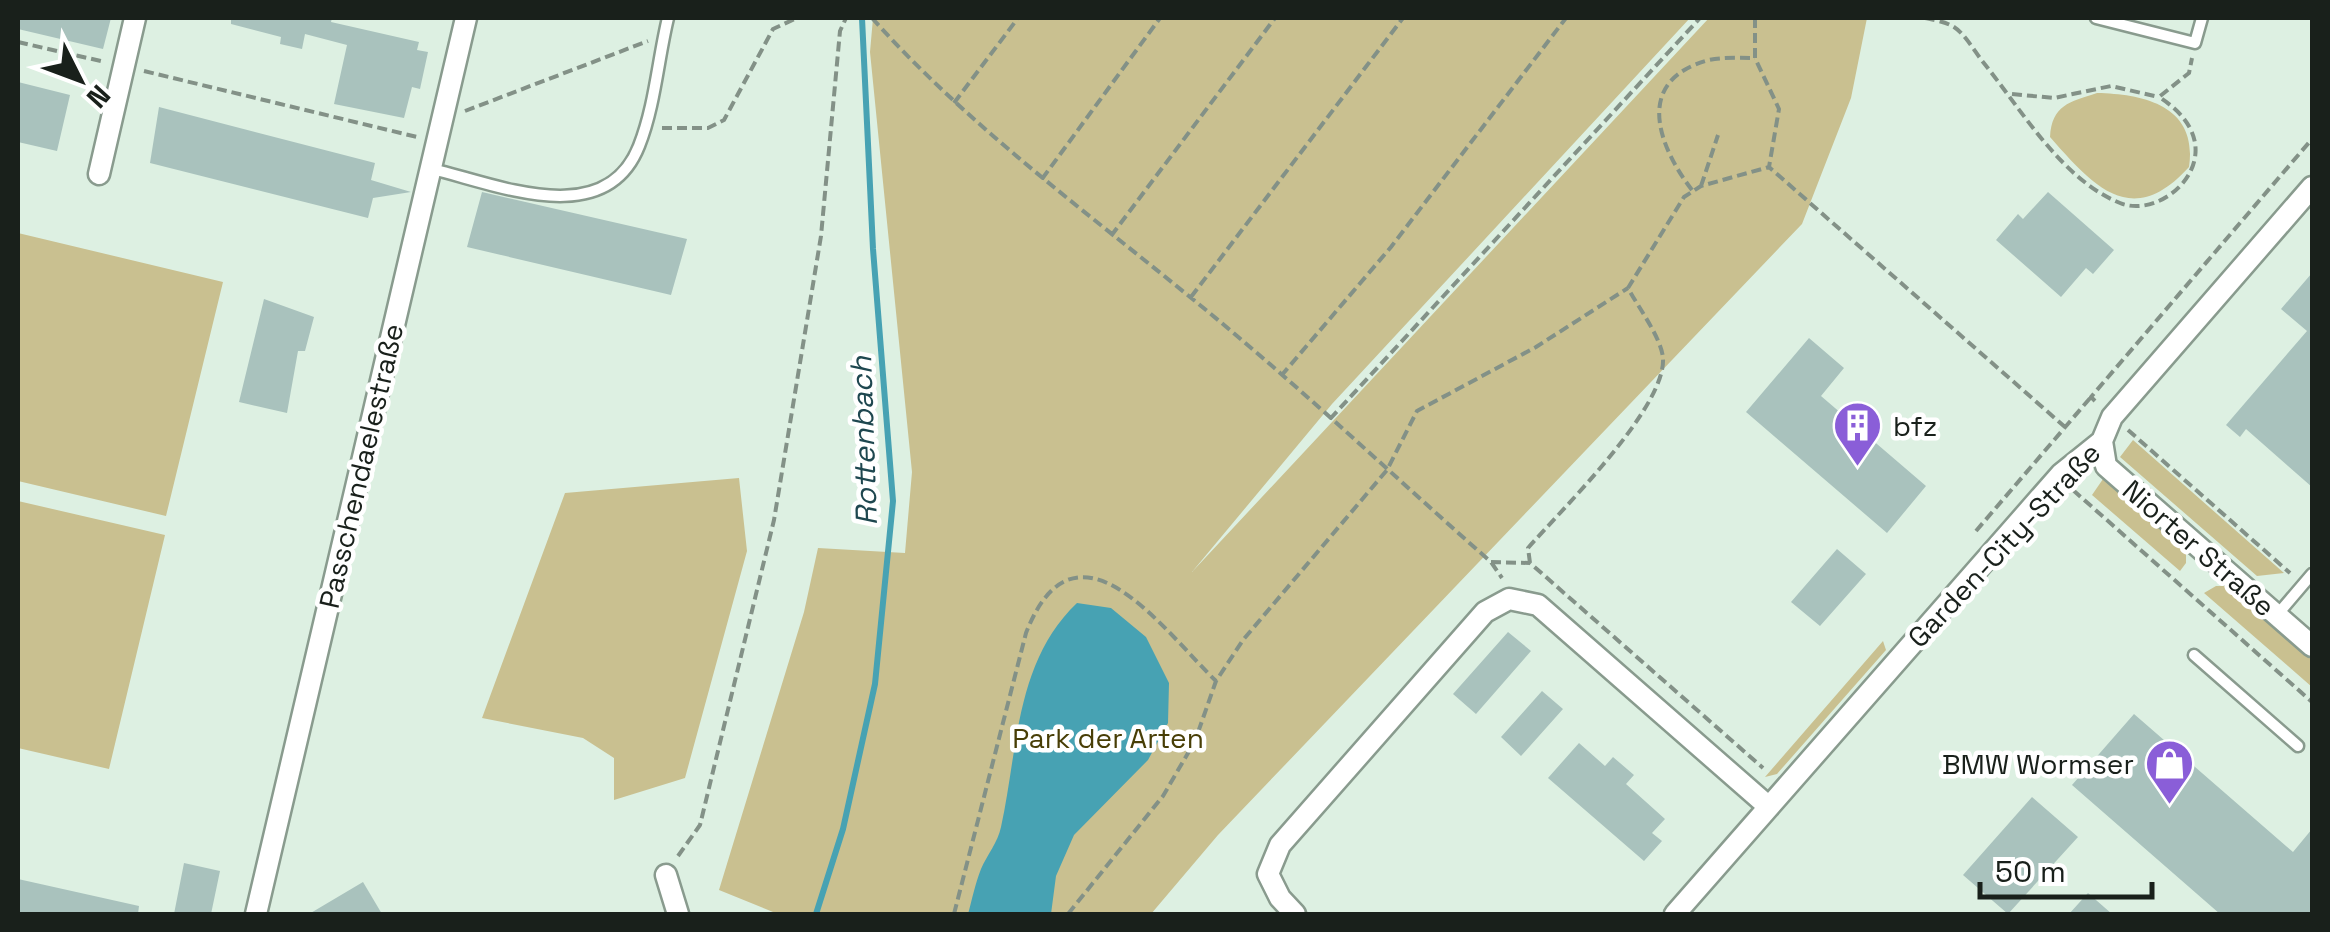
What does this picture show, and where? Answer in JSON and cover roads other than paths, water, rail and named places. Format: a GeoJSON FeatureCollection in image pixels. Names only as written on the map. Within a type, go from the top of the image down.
{"type":"FeatureCollection","features":[{"type":"Feature","properties":{"kind":"street"},"geometry":{"type":"LineString","coordinates":[[99,174],[135,18]]}},
{"type":"Feature","properties":{"kind":"street","name":"Passchendaelestraße"},"geometry":{"type":"LineString","coordinates":[[256,914],[440,143],[466,18]]}},
{"type":"Feature","properties":{"kind":"street","name":"Garden-City-Straße"},"geometry":{"type":"LineString","coordinates":[[1675,914],[2061,474],[2102,440],[2112,417],[2312,187]]}},
{"type":"Feature","properties":{"kind":"street","name":"Niorter Straße"},"geometry":{"type":"LineString","coordinates":[[2102,440],[2106,466],[2312,646]]}},
{"type":"Feature","properties":{"kind":"street"},"geometry":{"type":"LineString","coordinates":[[1296,914],[1280,898],[1268,874],[1280,844],[1484,612],[1509,599],[1538,605],[1768,808]]}},
{"type":"Feature","properties":{"kind":"street"},"geometry":{"type":"LineString","coordinates":[[666,875],[678,914]]}},
{"type":"Feature","properties":{"kind":"lane"},"geometry":{"type":"LineString","coordinates":[[432,169],[556,198],[581,196],[604,186],[623,170],[644,128],[668,18]]}},
{"type":"Feature","properties":{"kind":"lane"},"geometry":{"type":"LineString","coordinates":[[2096,18],[2195,43],[2202,18]]}},
{"type":"Feature","properties":{"kind":"lane"},"geometry":{"type":"LineString","coordinates":[[2276,616],[2312,574]]}},
{"type":"Feature","properties":{"kind":"lane"},"geometry":{"type":"LineString","coordinates":[[2194,655],[2298,746]]}},
{"type":"Feature","properties":{"kind":"water"},"geometry":{"type":"Polygon","coordinates":[[[1077,603],[1111,608],[1146,637],[1169,683],[1168,723],[1148,760],[1074,835],[1056,876],[1051,914],[968,914],[981,869],[1001,827],[1030,680],[1041,652],[1077,603]]]}},
{"type":"Feature","properties":{"kind":"waterway","name":"Rottenbach"},"geometry":{"type":"LineString","coordinates":[[816,914],[843,829],[875,684],[893,501],[873,249],[862,18]]}},
{"type":"Feature","properties":{"kind":"place","name":"bfz"},"geometry":{"type":"Point","coordinates":[1858,468]}},
{"type":"Feature","properties":{"kind":"place","name":"BMW Wormser"},"geometry":{"type":"Point","coordinates":[2169,806]}},
{"type":"Feature","properties":{"kind":"park label","name":"Park der Arten"},"geometry":{"type":"Point","coordinates":[1108,738]}}]}
